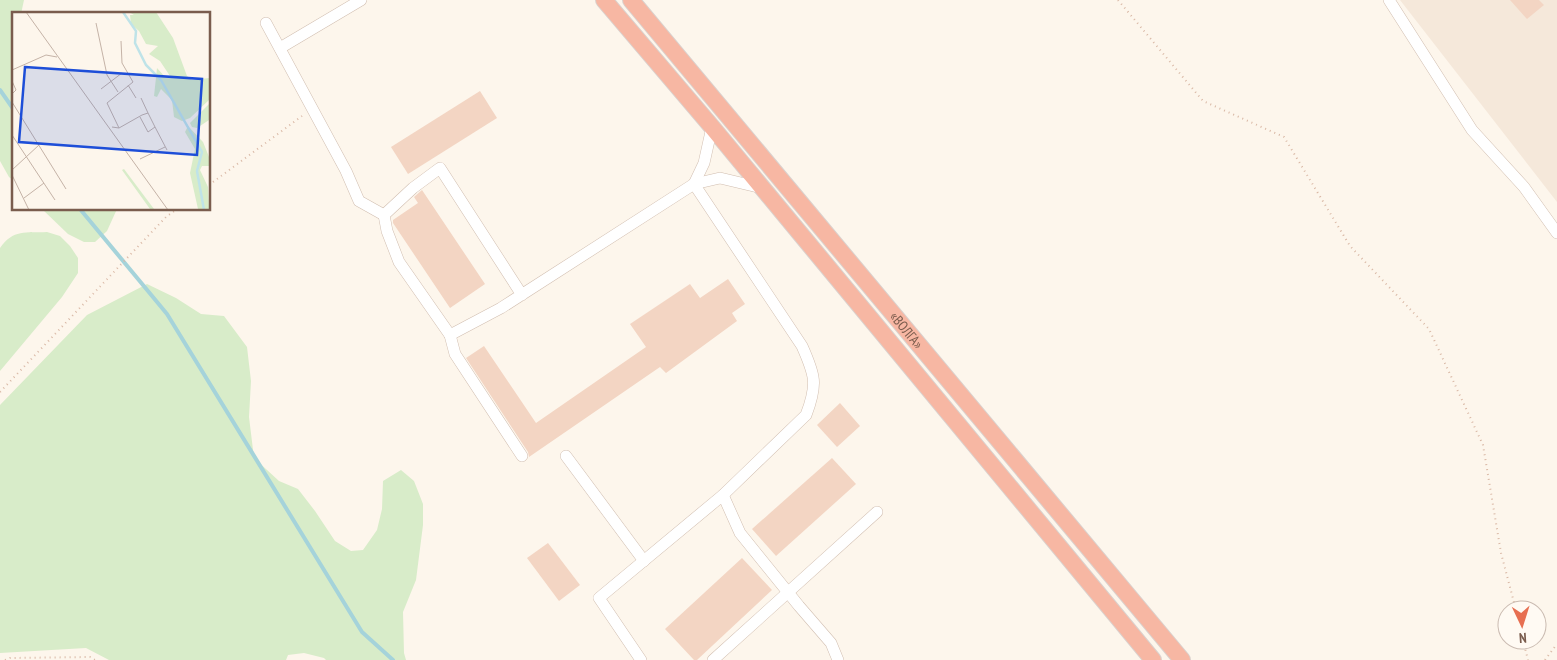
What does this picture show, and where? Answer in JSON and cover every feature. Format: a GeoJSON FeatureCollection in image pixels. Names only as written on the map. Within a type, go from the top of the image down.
{"type":"FeatureCollection","features":[{"type":"Feature","properties":{"kind":"highway","name":"«ВОЛГА»"},"geometry":{"type":"LineString","coordinates":[[604,0],[712,127],[1154,660]]}},
{"type":"Feature","properties":{"kind":"highway","name":"«ВОЛГА»"},"geometry":{"type":"LineString","coordinates":[[631,0],[1182,660]]}},
{"type":"Feature","properties":{"kind":"lane"},"geometry":{"type":"LineString","coordinates":[[280,48],[361,0]]}},
{"type":"Feature","properties":{"kind":"lane"},"geometry":{"type":"LineString","coordinates":[[1389,0],[1472,130],[1524,187],[1557,233]]}},
{"type":"Feature","properties":{"kind":"lane"},"geometry":{"type":"LineString","coordinates":[[266,23],[346,171],[359,201],[384,215]]}},
{"type":"Feature","properties":{"kind":"lane"},"geometry":{"type":"LineString","coordinates":[[694,184],[704,163],[712,127]]}},
{"type":"Feature","properties":{"kind":"lane"},"geometry":{"type":"LineString","coordinates":[[384,215],[413,188],[440,168],[522,294]]}},
{"type":"Feature","properties":{"kind":"lane"},"geometry":{"type":"LineString","coordinates":[[450,335],[501,308],[694,184],[720,178],[762,188]]}},
{"type":"Feature","properties":{"kind":"lane"},"geometry":{"type":"LineString","coordinates":[[642,660],[599,598],[723,495],[806,415],[813,399],[812,369],[802,346],[694,184]]}},
{"type":"Feature","properties":{"kind":"lane"},"geometry":{"type":"LineString","coordinates":[[384,215],[387,231],[399,262],[450,335],[455,354],[522,456]]}},
{"type":"Feature","properties":{"kind":"lane"},"geometry":{"type":"LineString","coordinates":[[566,456],[644,561]]}},
{"type":"Feature","properties":{"kind":"lane"},"geometry":{"type":"LineString","coordinates":[[723,495],[740,533],[788,593],[832,643],[838,660]]}},
{"type":"Feature","properties":{"kind":"lane"},"geometry":{"type":"LineString","coordinates":[[712,660],[877,512]]}},
{"type":"Feature","properties":{"kind":"path"},"geometry":{"type":"LineString","coordinates":[[1118,0],[1204,100],[1284,137],[1350,246],[1429,329],[1482,445],[1501,553],[1513,600]]}},
{"type":"Feature","properties":{"kind":"path"},"geometry":{"type":"LineString","coordinates":[[210,184],[312,109]]}},
{"type":"Feature","properties":{"kind":"path"},"geometry":{"type":"LineString","coordinates":[[0,392],[166,217],[176,210]]}},
{"type":"Feature","properties":{"kind":"path"},"geometry":{"type":"LineString","coordinates":[[1545,660],[1557,644]]}},
{"type":"Feature","properties":{"kind":"path"},"geometry":{"type":"LineString","coordinates":[[5,660],[10,658],[90,657],[95,660]]}},
{"type":"Feature","properties":{"kind":"shaded area"},"geometry":{"type":"Polygon","coordinates":[[[1400,0],[1557,0],[1557,202],[1400,0]]]}},
{"type":"Feature","properties":{"kind":"green space"},"geometry":{"type":"Polygon","coordinates":[[[0,0],[24,0],[21,12],[12,12],[12,179],[0,161],[0,0]]]}},
{"type":"Feature","properties":{"kind":"green space"},"geometry":{"type":"Polygon","coordinates":[[[43,210],[117,210],[107,231],[95,242],[84,242],[68,234],[43,210]]]}},
{"type":"Feature","properties":{"kind":"green space"},"geometry":{"type":"Polygon","coordinates":[[[26,232],[47,232],[60,236],[70,246],[78,258],[78,273],[62,297],[0,371],[0,248],[15,235],[26,232]]]}},
{"type":"Feature","properties":{"kind":"green space"},"geometry":{"type":"Polygon","coordinates":[[[147,284],[176,298],[201,314],[224,316],[247,347],[251,381],[249,417],[254,458],[279,481],[298,489],[335,541],[351,551],[363,550],[377,530],[382,509],[383,481],[401,470],[414,481],[423,504],[423,525],[416,580],[403,612],[404,653],[406,660],[326,660],[304,653],[288,655],[286,660],[109,660],[86,648],[0,653],[0,405],[87,315],[147,284]]]}},
{"type":"Feature","properties":{"kind":"building"},"geometry":{"type":"Polygon","coordinates":[[[1510,0],[1539,0],[1544,5],[1527,19],[1510,0]]]}},
{"type":"Feature","properties":{"kind":"building"},"geometry":{"type":"Polygon","coordinates":[[[480,91],[497,118],[408,174],[391,147],[480,91]]]}},
{"type":"Feature","properties":{"kind":"building"},"geometry":{"type":"Polygon","coordinates":[[[422,190],[485,284],[450,308],[393,223],[393,220],[418,203],[414,197],[422,190]]]}},
{"type":"Feature","properties":{"kind":"building"},"geometry":{"type":"Polygon","coordinates":[[[728,279],[745,304],[732,313],[737,321],[666,373],[660,367],[529,457],[528,452],[466,358],[484,346],[536,423],[646,347],[630,324],[690,284],[700,298],[728,279]]]}},
{"type":"Feature","properties":{"kind":"building"},"geometry":{"type":"Polygon","coordinates":[[[840,403],[860,426],[837,447],[817,425],[840,403]]]}},
{"type":"Feature","properties":{"kind":"building"},"geometry":{"type":"Polygon","coordinates":[[[832,458],[856,484],[776,556],[752,529],[832,458]]]}},
{"type":"Feature","properties":{"kind":"building"},"geometry":{"type":"Polygon","coordinates":[[[548,543],[580,585],[559,601],[527,558],[548,543]]]}},
{"type":"Feature","properties":{"kind":"building"},"geometry":{"type":"Polygon","coordinates":[[[742,558],[772,590],[697,660],[694,660],[665,629],[742,558]]]}},
{"type":"Feature","properties":{"kind":"waterway"},"geometry":{"type":"LineString","coordinates":[[0,90],[12,107]]}},
{"type":"Feature","properties":{"kind":"waterway"},"geometry":{"type":"LineString","coordinates":[[81,210],[167,314],[362,632],[393,660]]}}]}
